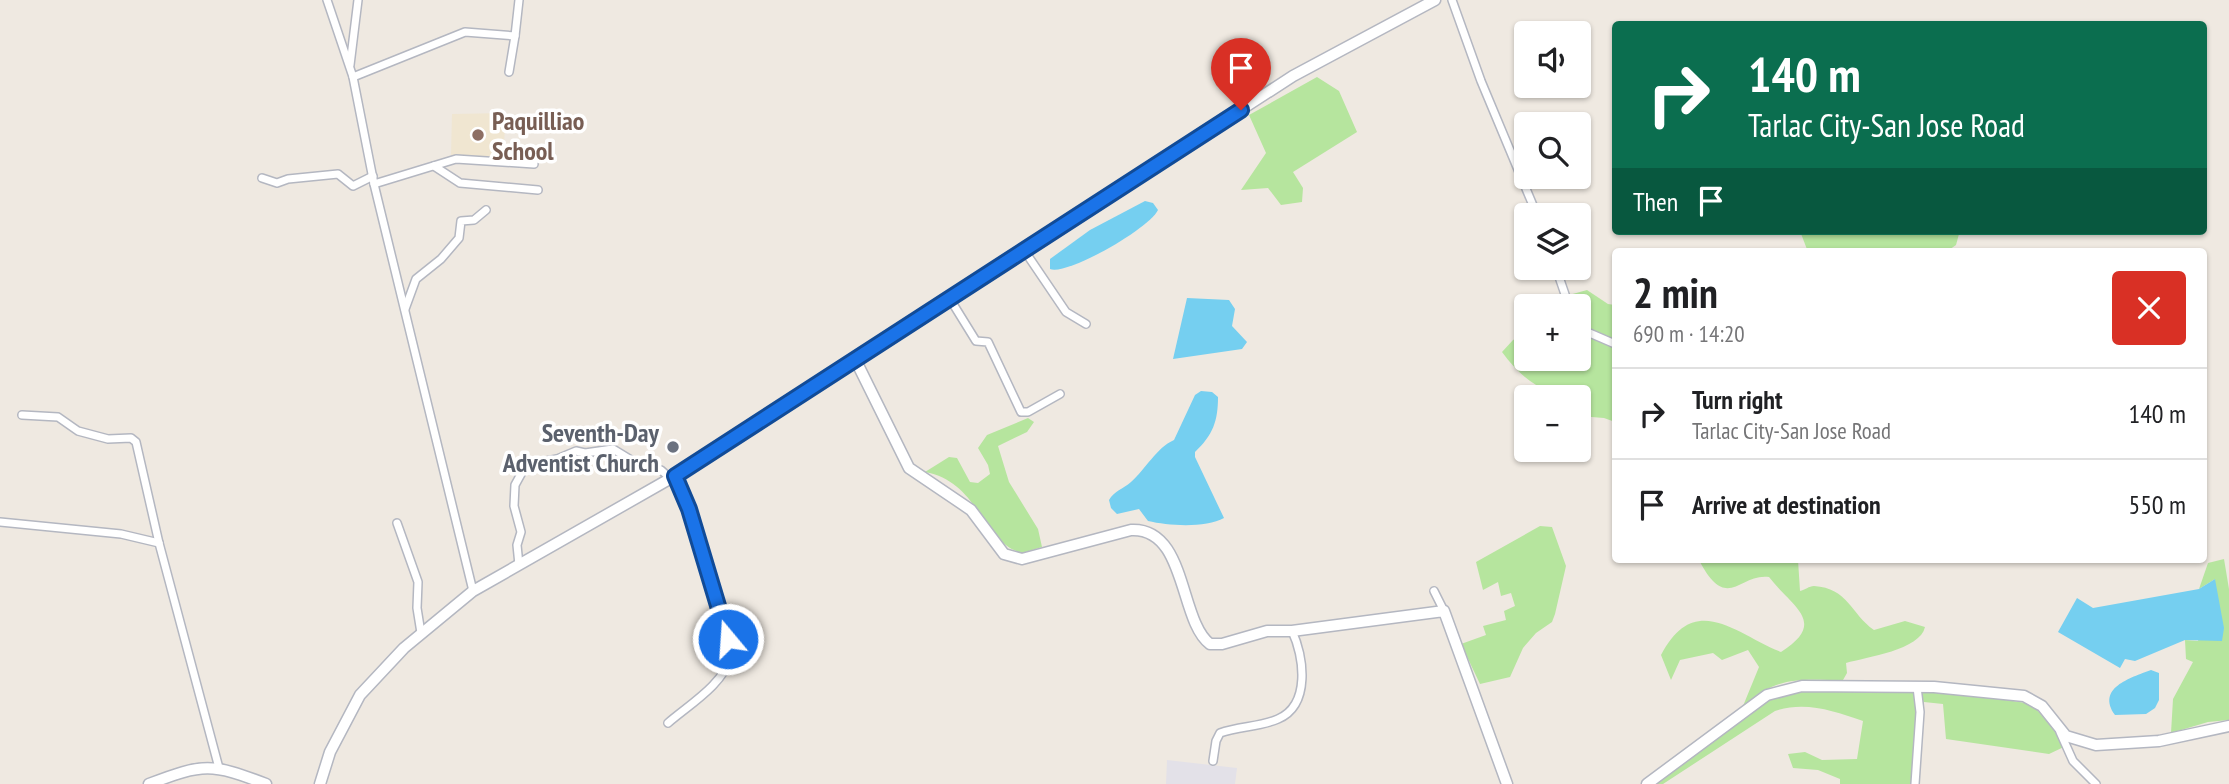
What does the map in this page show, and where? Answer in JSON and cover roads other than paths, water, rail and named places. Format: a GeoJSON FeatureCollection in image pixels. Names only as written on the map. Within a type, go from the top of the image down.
{"type":"FeatureCollection","features":[{"type":"Feature","properties":{"kind":"street"},"geometry":{"type":"LineString","coordinates":[[327,0],[353,77],[374,180],[473,591]]}},
{"type":"Feature","properties":{"kind":"street"},"geometry":{"type":"LineString","coordinates":[[350,67],[358,0]]}},
{"type":"Feature","properties":{"kind":"street"},"geometry":{"type":"LineString","coordinates":[[509,72],[519,0]]}},
{"type":"Feature","properties":{"kind":"street"},"geometry":{"type":"LineString","coordinates":[[320,784],[330,752],[359,695],[421,633],[473,591],[673,478],[1313,64],[1435,0]]}},
{"type":"Feature","properties":{"kind":"street"},"geometry":{"type":"LineString","coordinates":[[1452,0],[1481,81],[1532,203]]}},
{"type":"Feature","properties":{"kind":"street"},"geometry":{"type":"LineString","coordinates":[[353,77],[466,32],[515,36]]}},
{"type":"Feature","properties":{"kind":"street"},"geometry":{"type":"LineString","coordinates":[[262,178],[277,183],[288,179],[338,174],[353,186],[456,159],[534,163]]}},
{"type":"Feature","properties":{"kind":"street"},"geometry":{"type":"LineString","coordinates":[[435,166],[460,183],[538,190]]}},
{"type":"Feature","properties":{"kind":"street"},"geometry":{"type":"LineString","coordinates":[[405,309],[416,279],[459,238],[460,221],[474,220],[486,211]]}},
{"type":"Feature","properties":{"kind":"street"},"geometry":{"type":"LineString","coordinates":[[1024,250],[1066,312],[1086,324]]}},
{"type":"Feature","properties":{"kind":"street"},"geometry":{"type":"LineString","coordinates":[[950,299],[976,341],[988,342],[1021,412],[1028,412],[1060,394]]}},
{"type":"Feature","properties":{"kind":"street"},"geometry":{"type":"LineString","coordinates":[[1591,334],[1612,343]]}},
{"type":"Feature","properties":{"kind":"street"},"geometry":{"type":"LineString","coordinates":[[856,361],[909,468],[971,510],[1008,557],[1022,559],[1098,537],[1142,530],[1160,542],[1179,571],[1198,627],[1207,642],[1217,645],[1259,632],[1292,631],[1444,611]]}},
{"type":"Feature","properties":{"kind":"street"},"geometry":{"type":"LineString","coordinates":[[22,415],[58,417],[78,431],[108,439],[134,439],[219,768]]}},
{"type":"Feature","properties":{"kind":"street"},"geometry":{"type":"LineString","coordinates":[[519,565],[517,545],[521,532],[514,506],[515,485],[526,465],[557,459],[576,451],[585,453],[613,449],[636,463],[661,470],[673,478],[689,509],[731,656],[728,668],[716,682],[668,723]]}},
{"type":"Feature","properties":{"kind":"street"},"geometry":{"type":"LineString","coordinates":[[0,522],[108,532],[159,542]]}},
{"type":"Feature","properties":{"kind":"street"},"geometry":{"type":"LineString","coordinates":[[397,523],[418,582],[421,633]]}},
{"type":"Feature","properties":{"kind":"street"},"geometry":{"type":"LineString","coordinates":[[1434,591],[1444,611],[1507,784]]}},
{"type":"Feature","properties":{"kind":"street"},"geometry":{"type":"LineString","coordinates":[[1213,761],[1216,739],[1222,732],[1278,719],[1292,708],[1301,685],[1303,665],[1292,631]]}},
{"type":"Feature","properties":{"kind":"street"},"geometry":{"type":"LineString","coordinates":[[1647,784],[1774,692],[1810,686],[1955,688],[2031,698],[2042,706],[2060,731],[2073,761],[2096,784]]}},
{"type":"Feature","properties":{"kind":"street"},"geometry":{"type":"LineString","coordinates":[[1915,784],[1920,712],[1917,687]]}},
{"type":"Feature","properties":{"kind":"street"},"geometry":{"type":"LineString","coordinates":[[2060,731],[2087,743],[2115,745],[2158,741],[2229,726]]}},
{"type":"Feature","properties":{"kind":"street"},"geometry":{"type":"LineString","coordinates":[[149,784],[192,768],[219,768],[266,784]]}},
{"type":"Feature","properties":{"kind":"water"},"geometry":{"type":"Polygon","coordinates":[[[1145,201],[1153,203],[1158,210],[1140,228],[1090,258],[1059,269],[1050,269],[1050,259],[1090,230],[1145,201]]]}},
{"type":"Feature","properties":{"kind":"water"},"geometry":{"type":"Polygon","coordinates":[[[1187,298],[1229,300],[1235,309],[1232,326],[1247,342],[1242,349],[1173,359],[1187,298]]]}},
{"type":"Feature","properties":{"kind":"water"},"geometry":{"type":"Polygon","coordinates":[[[1201,391],[1212,392],[1218,397],[1218,406],[1213,427],[1195,452],[1195,457],[1224,518],[1198,525],[1177,525],[1148,521],[1139,509],[1117,514],[1111,508],[1111,497],[1131,482],[1162,448],[1174,440],[1195,395],[1201,391]]]}},
{"type":"Feature","properties":{"kind":"water"},"geometry":{"type":"Polygon","coordinates":[[[2215,579],[2224,628],[2222,641],[2185,640],[2135,661],[2125,659],[2120,668],[2058,632],[2077,598],[2093,608],[2199,589],[2215,579]]]}},
{"type":"Feature","properties":{"kind":"water"},"geometry":{"type":"Polygon","coordinates":[[[2151,670],[2159,673],[2159,700],[2155,708],[2146,714],[2115,715],[2110,706],[2113,691],[2125,681],[2151,670]]]}},
{"type":"Feature","properties":{"kind":"place","name":"Paquilliao School"},"geometry":{"type":"Point","coordinates":[478,135]}},
{"type":"Feature","properties":{"kind":"place","name":"Seventh-Day Adventist Church"},"geometry":{"type":"Point","coordinates":[673,447]}}]}
